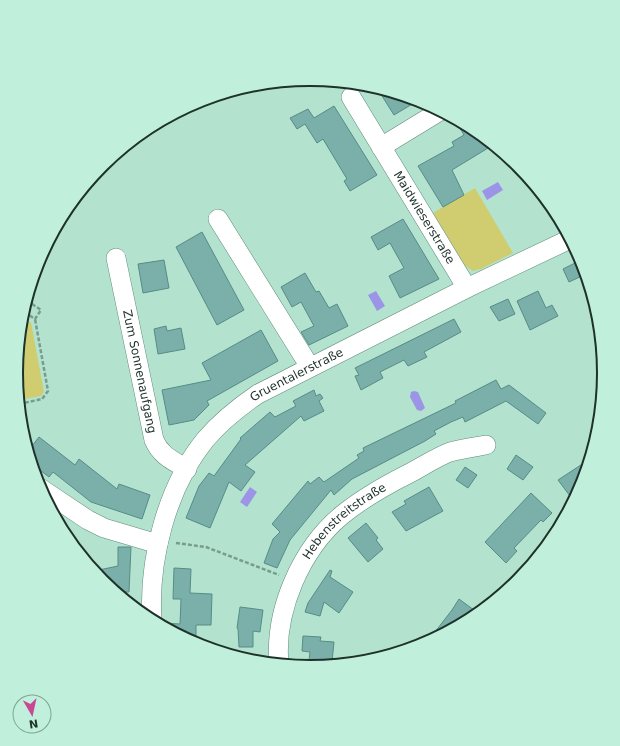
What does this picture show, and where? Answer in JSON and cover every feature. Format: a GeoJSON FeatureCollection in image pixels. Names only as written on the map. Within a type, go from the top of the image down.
{"type":"FeatureCollection","features":[{"type":"Feature","properties":{"kind":"street","name":"Maidwieserstraße"},"geometry":{"type":"LineString","coordinates":[[351,98],[467,288]]}},
{"type":"Feature","properties":{"kind":"street"},"geometry":{"type":"LineString","coordinates":[[381,147],[434,115]]}},
{"type":"Feature","properties":{"kind":"street"},"geometry":{"type":"LineString","coordinates":[[218,219],[310,367]]}},
{"type":"Feature","properties":{"kind":"street","name":"Gruentalerstraße"},"geometry":{"type":"LineString","coordinates":[[152,613],[152,589],[164,543],[172,501],[187,469],[205,440],[237,408],[258,394],[310,367],[467,288],[565,241]]}},
{"type":"Feature","properties":{"kind":"street","name":"Zum Sonnenaufgang"},"geometry":{"type":"LineString","coordinates":[[116,258],[154,440],[158,450],[166,458],[187,469]]}},
{"type":"Feature","properties":{"kind":"street","name":"Hebenstreitstraße"},"geometry":{"type":"LineString","coordinates":[[279,658],[280,632],[288,598],[303,562],[325,531],[342,515],[383,487],[450,452],[486,445]]}},
{"type":"Feature","properties":{"kind":"street"},"geometry":{"type":"LineString","coordinates":[[51,495],[88,520],[104,528],[164,543]]}},
{"type":"Feature","properties":{"kind":"path"},"geometry":{"type":"LineString","coordinates":[[25,403],[42,399],[48,392],[35,319],[41,310],[32,304]]}},
{"type":"Feature","properties":{"kind":"path"},"geometry":{"type":"LineString","coordinates":[[29,316],[35,319]]}},
{"type":"Feature","properties":{"kind":"path"},"geometry":{"type":"LineString","coordinates":[[164,543],[206,547],[280,575]]}},
{"type":"Feature","properties":{"kind":"shaded area"},"geometry":{"type":"Polygon","coordinates":[[[498,182],[503,190],[487,200],[482,191],[498,182]]]}},
{"type":"Feature","properties":{"kind":"shaded area"},"geometry":{"type":"Polygon","coordinates":[[[475,188],[513,253],[481,269],[473,271],[465,266],[433,213],[475,188]]]}},
{"type":"Feature","properties":{"kind":"shaded area"},"geometry":{"type":"Polygon","coordinates":[[[376,291],[385,306],[377,311],[368,295],[376,291]]]}},
{"type":"Feature","properties":{"kind":"shaded area"},"geometry":{"type":"Polygon","coordinates":[[[31,322],[44,392],[41,396],[24,399],[23,373],[25,336],[28,323],[31,322]]]}},
{"type":"Feature","properties":{"kind":"shaded area"},"geometry":{"type":"Polygon","coordinates":[[[411,392],[418,392],[425,408],[421,411],[417,410],[410,397],[411,392]]]}},
{"type":"Feature","properties":{"kind":"shaded area"},"geometry":{"type":"Polygon","coordinates":[[[250,487],[257,492],[247,507],[240,502],[250,487]]]}},
{"type":"Feature","properties":{"kind":"building"},"geometry":{"type":"Polygon","coordinates":[[[382,95],[411,105],[394,115],[382,95]]]}},
{"type":"Feature","properties":{"kind":"building"},"geometry":{"type":"Polygon","coordinates":[[[334,106],[377,175],[350,191],[344,181],[347,179],[323,139],[317,143],[305,124],[297,129],[290,118],[308,109],[314,118],[334,106]]]}},
{"type":"Feature","properties":{"kind":"building"},"geometry":{"type":"Polygon","coordinates":[[[460,128],[488,148],[452,170],[464,195],[443,207],[418,166],[454,146],[452,142],[464,135],[460,128]]]}},
{"type":"Feature","properties":{"kind":"building"},"geometry":{"type":"Polygon","coordinates":[[[403,219],[439,279],[400,298],[389,276],[404,268],[390,243],[378,250],[371,237],[403,219]]]}},
{"type":"Feature","properties":{"kind":"building"},"geometry":{"type":"Polygon","coordinates":[[[202,232],[244,310],[217,325],[176,247],[202,232]]]}},
{"type":"Feature","properties":{"kind":"building"},"geometry":{"type":"Polygon","coordinates":[[[164,260],[169,288],[143,293],[138,264],[164,260]]]}},
{"type":"Feature","properties":{"kind":"building"},"geometry":{"type":"Polygon","coordinates":[[[575,263],[580,277],[569,282],[563,269],[575,263]]]}},
{"type":"Feature","properties":{"kind":"building"},"geometry":{"type":"Polygon","coordinates":[[[305,273],[316,292],[319,291],[329,308],[337,304],[348,326],[309,345],[301,332],[314,326],[301,302],[292,307],[281,287],[305,273]]]}},
{"type":"Feature","properties":{"kind":"building"},"geometry":{"type":"Polygon","coordinates":[[[538,291],[546,308],[552,305],[558,316],[530,330],[517,301],[538,291]]]}},
{"type":"Feature","properties":{"kind":"building"},"geometry":{"type":"Polygon","coordinates":[[[508,299],[515,314],[499,321],[490,307],[508,299]]]}},
{"type":"Feature","properties":{"kind":"building"},"geometry":{"type":"Polygon","coordinates":[[[454,319],[461,332],[424,352],[427,357],[408,366],[404,360],[380,372],[383,378],[361,390],[355,376],[359,375],[355,368],[454,319]]]}},
{"type":"Feature","properties":{"kind":"building"},"geometry":{"type":"Polygon","coordinates":[[[166,326],[167,331],[181,328],[185,349],[158,354],[154,329],[166,326]]]}},
{"type":"Feature","properties":{"kind":"building"},"geometry":{"type":"Polygon","coordinates":[[[261,330],[278,361],[207,401],[209,405],[194,420],[169,425],[162,390],[211,380],[202,363],[261,330]]]}},
{"type":"Feature","properties":{"kind":"building"},"geometry":{"type":"Polygon","coordinates":[[[496,380],[501,389],[509,385],[546,413],[538,424],[506,401],[465,422],[463,417],[451,422],[434,431],[436,434],[425,441],[352,479],[334,495],[331,490],[290,540],[277,568],[264,563],[273,539],[280,532],[272,524],[308,481],[310,484],[319,477],[324,482],[359,458],[357,455],[364,451],[363,448],[456,403],[455,401],[496,380]]]}},
{"type":"Feature","properties":{"kind":"building"},"geometry":{"type":"Polygon","coordinates":[[[314,390],[316,396],[320,394],[323,398],[319,401],[324,411],[304,421],[301,416],[245,465],[255,472],[241,491],[229,482],[210,528],[186,518],[199,486],[209,473],[214,476],[241,439],[240,438],[270,412],[275,417],[296,406],[293,401],[314,390]]]}},
{"type":"Feature","properties":{"kind":"building"},"geometry":{"type":"Polygon","coordinates":[[[39,437],[75,465],[79,459],[117,489],[119,484],[150,495],[142,519],[91,502],[53,472],[49,477],[40,470],[33,445],[39,437]]]}},
{"type":"Feature","properties":{"kind":"building"},"geometry":{"type":"Polygon","coordinates":[[[516,455],[533,467],[523,480],[507,469],[516,455]]]}},
{"type":"Feature","properties":{"kind":"building"},"geometry":{"type":"Polygon","coordinates":[[[582,464],[569,495],[558,480],[582,464]]]}},
{"type":"Feature","properties":{"kind":"building"},"geometry":{"type":"Polygon","coordinates":[[[465,467],[477,475],[468,488],[456,480],[465,467]]]}},
{"type":"Feature","properties":{"kind":"building"},"geometry":{"type":"Polygon","coordinates":[[[429,487],[443,511],[406,531],[392,512],[406,504],[404,501],[429,487]]]}},
{"type":"Feature","properties":{"kind":"building"},"geometry":{"type":"Polygon","coordinates":[[[531,493],[552,513],[543,522],[541,520],[514,548],[517,551],[506,563],[485,542],[531,493]]]}},
{"type":"Feature","properties":{"kind":"building"},"geometry":{"type":"Polygon","coordinates":[[[366,523],[378,538],[376,540],[383,549],[368,562],[348,538],[366,523]]]}},
{"type":"Feature","properties":{"kind":"building"},"geometry":{"type":"Polygon","coordinates":[[[118,547],[131,547],[129,592],[124,592],[101,570],[118,566],[118,547]]]}},
{"type":"Feature","properties":{"kind":"building"},"geometry":{"type":"Polygon","coordinates":[[[174,568],[191,569],[190,593],[212,594],[211,625],[196,625],[196,636],[169,623],[180,624],[181,599],[173,599],[174,568]]]}},
{"type":"Feature","properties":{"kind":"building"},"geometry":{"type":"Polygon","coordinates":[[[330,570],[332,571],[330,577],[353,592],[339,613],[324,602],[320,616],[305,612],[308,603],[330,570]]]}},
{"type":"Feature","properties":{"kind":"building"},"geometry":{"type":"Polygon","coordinates":[[[459,599],[473,609],[436,630],[459,599]]]}},
{"type":"Feature","properties":{"kind":"building"},"geometry":{"type":"Polygon","coordinates":[[[240,607],[263,610],[260,632],[253,631],[253,647],[239,647],[237,628],[240,607]]]}},
{"type":"Feature","properties":{"kind":"building"},"geometry":{"type":"Polygon","coordinates":[[[303,636],[321,637],[320,641],[334,642],[332,659],[309,660],[310,652],[302,651],[303,636]]]}}]}
